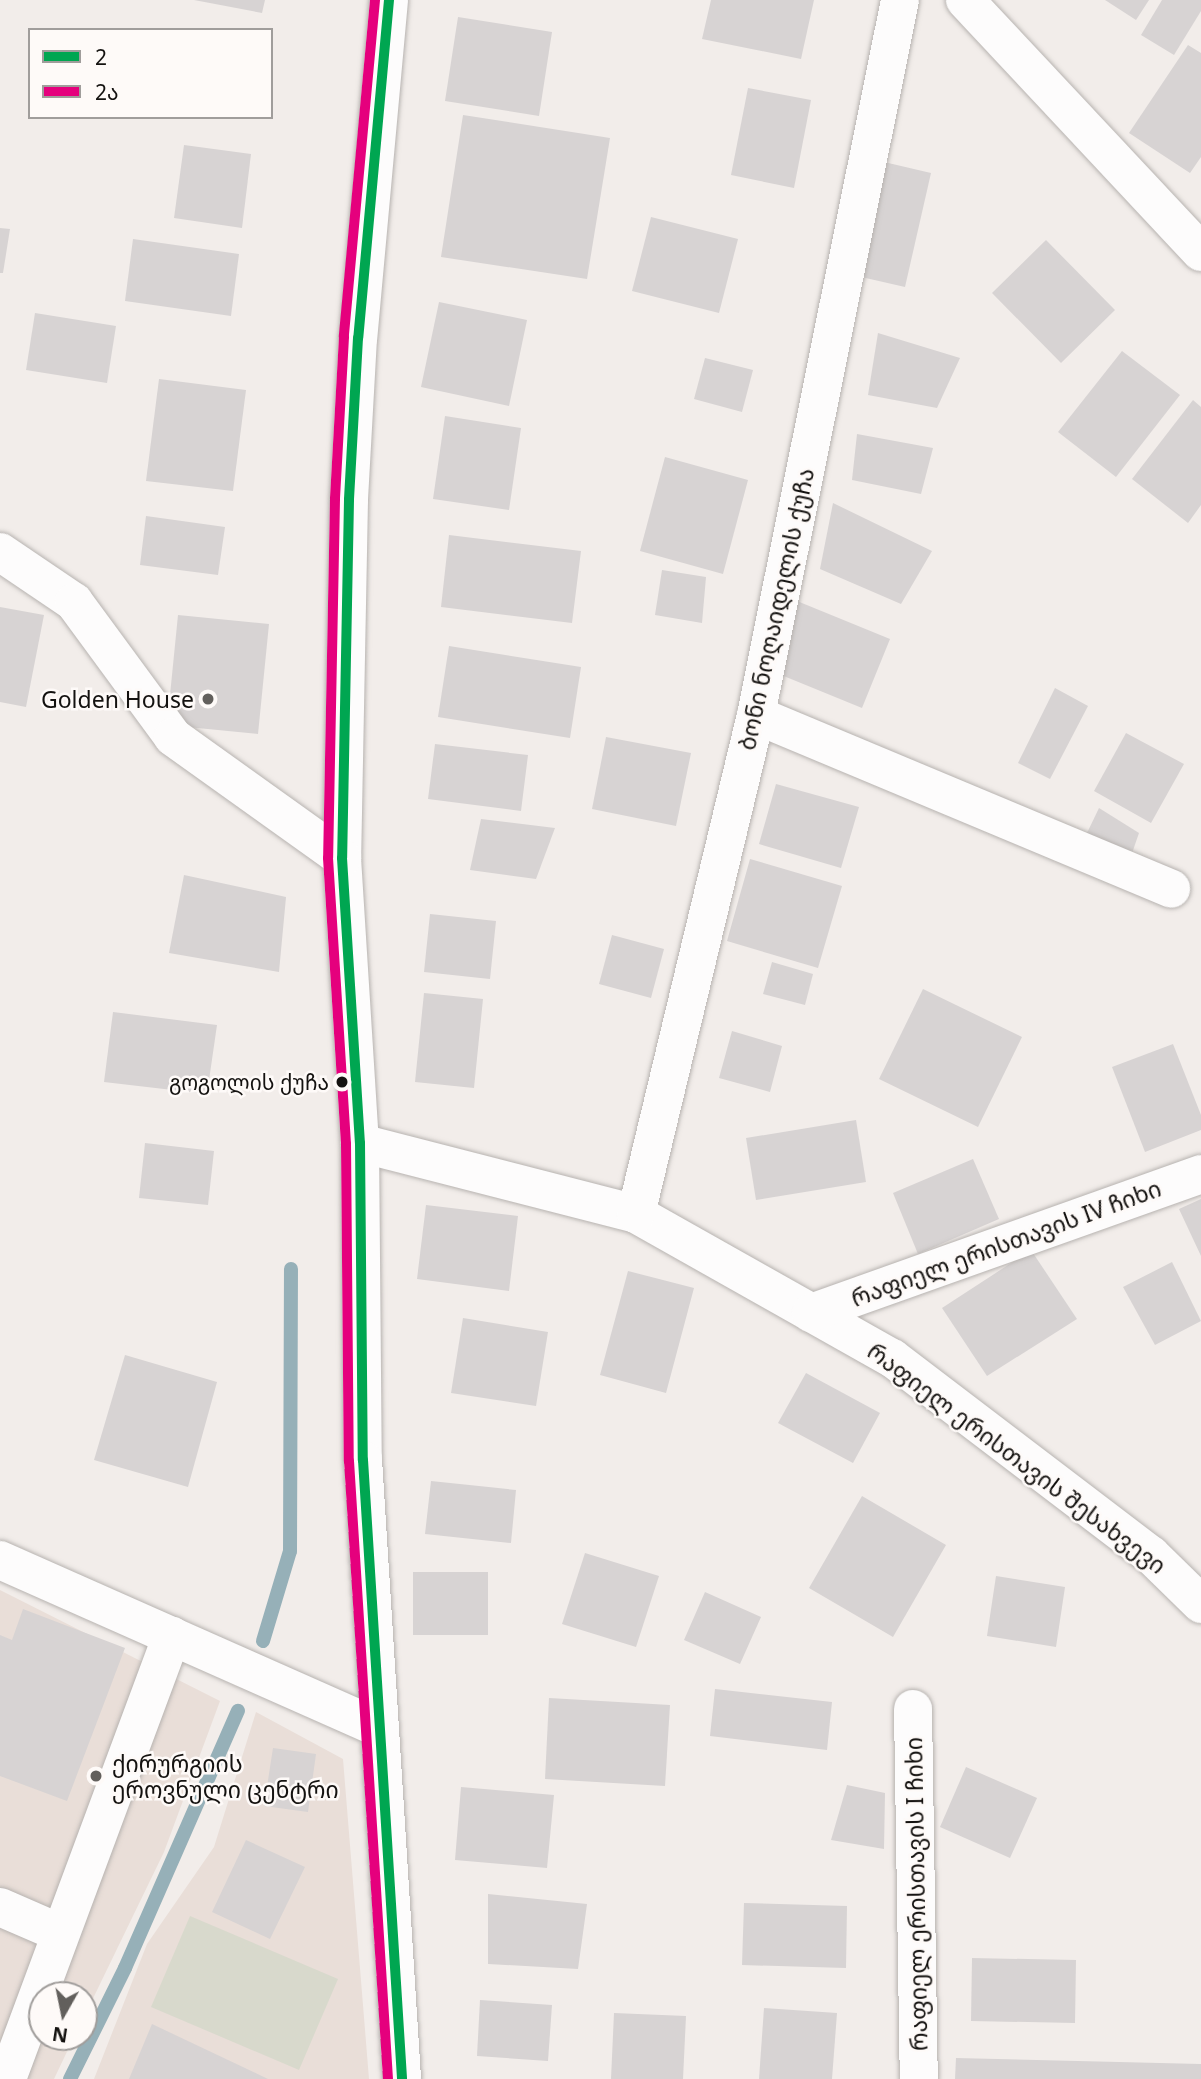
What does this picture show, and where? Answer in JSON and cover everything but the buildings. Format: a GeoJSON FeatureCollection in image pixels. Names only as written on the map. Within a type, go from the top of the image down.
{"type":"FeatureCollection","features":[{"type":"Feature","properties":{"kind":"street"},"geometry":{"type":"LineString","coordinates":[[389,0],[357,351],[349,500],[342,858],[359,1143],[363,1460],[402,2079]]}},
{"type":"Feature","properties":{"kind":"street","name":"ბონი ნოღაიდელის ქუჩა"},"geometry":{"type":"LineString","coordinates":[[636,1214],[756,715],[900,0]]}},
{"type":"Feature","properties":{"kind":"street"},"geometry":{"type":"LineString","coordinates":[[965,0],[1201,252]]}},
{"type":"Feature","properties":{"kind":"street"},"geometry":{"type":"LineString","coordinates":[[0,552],[74,602],[173,737],[342,858]]}},
{"type":"Feature","properties":{"kind":"street"},"geometry":{"type":"LineString","coordinates":[[756,715],[1171,889]]}},
{"type":"Feature","properties":{"kind":"street","name":"რაფიელ ერისთავის შესახვევი"},"geometry":{"type":"LineString","coordinates":[[359,1143],[636,1214],[892,1358],[1151,1555],[1201,1604]]}},
{"type":"Feature","properties":{"kind":"street","name":"რაფიელ ერისთავის IV ჩიხი"},"geometry":{"type":"LineString","coordinates":[[811,1313],[1201,1174]]}},
{"type":"Feature","properties":{"kind":"street"},"geometry":{"type":"LineString","coordinates":[[0,1560],[380,1728]]}},
{"type":"Feature","properties":{"kind":"street"},"geometry":{"type":"LineString","coordinates":[[7,2079],[14,2018],[60,1933],[172,1636]]}},
{"type":"Feature","properties":{"kind":"street","name":"რაფიელ ერისთავის I ჩიხი"},"geometry":{"type":"LineString","coordinates":[[913,1709],[919,2079]]}},
{"type":"Feature","properties":{"kind":"street"},"geometry":{"type":"LineString","coordinates":[[0,1907],[60,1933]]}},
{"type":"Feature","properties":{"kind":"shaded area","name":"ქირურგიის ეროვნული ცენტრი"},"geometry":{"type":"Polygon","coordinates":[[[0,1590],[220,1701],[164,1852],[98,1988],[98,1981],[28,1981],[28,2051],[67,2051],[54,2079],[0,2079],[0,1590]]]}},
{"type":"Feature","properties":{"kind":"shaded area"},"geometry":{"type":"Polygon","coordinates":[[[256,1712],[343,1759],[369,2079],[94,2079],[147,1944],[214,1847],[256,1712]]]}},
{"type":"Feature","properties":{"kind":"shaded area"},"geometry":{"type":"Polygon","coordinates":[[[190,1916],[338,1979],[299,2070],[151,2007],[190,1916]]]}},
{"type":"Feature","properties":{"kind":"waterway"},"geometry":{"type":"LineString","coordinates":[[263,1641],[290,1551],[291,1269]]}},
{"type":"Feature","properties":{"kind":"waterway"},"geometry":{"type":"LineString","coordinates":[[70,2079],[125,1968],[238,1711]]}},
{"type":"Feature","properties":{"kind":"transit line","name":"2ა"},"geometry":{"type":"LineString","coordinates":[[375,0],[344,337],[335,499],[328,858],[346,1144],[349,1461],[388,2079]]}},
{"type":"Feature","properties":{"kind":"transit line","name":"2"},"geometry":{"type":"LineString","coordinates":[[389,0],[358,338],[349,500],[342,858],[360,1143],[363,1460],[402,2079]]}},
{"type":"Feature","properties":{"kind":"place","name":"Golden House"},"geometry":{"type":"Point","coordinates":[208,699]}},
{"type":"Feature","properties":{"kind":"place","name":"გოგოლის ქუჩა"},"geometry":{"type":"Point","coordinates":[342,1082]}},
{"type":"Feature","properties":{"kind":"place","name":"ქირურგიის ეროვნული ცენტრი"},"geometry":{"type":"Point","coordinates":[96,1776]}}]}
